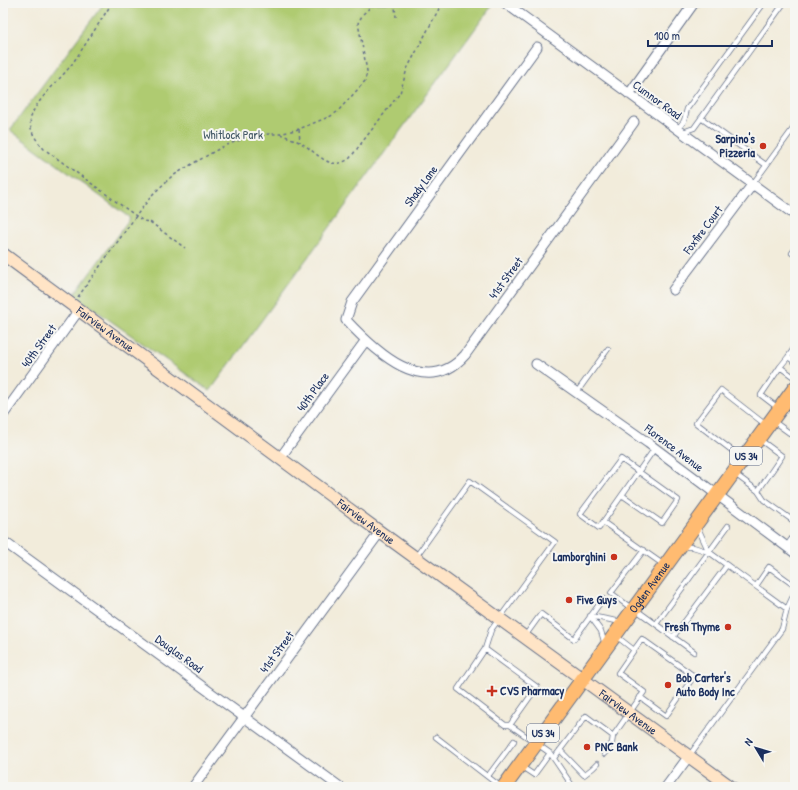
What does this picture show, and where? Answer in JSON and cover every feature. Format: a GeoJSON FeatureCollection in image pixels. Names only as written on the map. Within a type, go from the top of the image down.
{"type":"FeatureCollection","features":[{"type":"Feature","properties":{"kind":"main road","name":"Ogden Avenue"},"geometry":{"type":"LineString","coordinates":[[503,787],[758,438],[793,394]]}},
{"type":"Feature","properties":{"kind":"street","name":"Cumnor Road"},"geometry":{"type":"LineString","coordinates":[[505,3],[795,215]]}},
{"type":"Feature","properties":{"kind":"street"},"geometry":{"type":"LineString","coordinates":[[629,94],[694,3]]}},
{"type":"Feature","properties":{"kind":"street","name":"Shady Lane"},"geometry":{"type":"LineString","coordinates":[[366,340],[346,320],[352,302],[537,47]]}},
{"type":"Feature","properties":{"kind":"street","name":"41st Street"},"geometry":{"type":"LineString","coordinates":[[366,340],[403,368],[413,372],[435,374],[455,364],[467,352],[634,122]]}},
{"type":"Feature","properties":{"kind":"street","name":"Foxfire Court"},"geometry":{"type":"LineString","coordinates":[[673,290],[752,185]]}},
{"type":"Feature","properties":{"kind":"street","name":"Fairview Avenue"},"geometry":{"type":"LineString","coordinates":[[3,254],[415,558],[583,678],[731,787]]}},
{"type":"Feature","properties":{"kind":"street","name":"40th Street"},"geometry":{"type":"LineString","coordinates":[[3,415],[80,310]]}},
{"type":"Feature","properties":{"kind":"street","name":"40th Place"},"geometry":{"type":"LineString","coordinates":[[280,458],[366,340]]}},
{"type":"Feature","properties":{"kind":"street","name":"Florence Avenue"},"geometry":{"type":"LineString","coordinates":[[536,364],[655,448],[795,553]]}},
{"type":"Feature","properties":{"kind":"street","name":"41st Street"},"geometry":{"type":"LineString","coordinates":[[193,787],[380,532]]}},
{"type":"Feature","properties":{"kind":"street","name":"Douglas Road"},"geometry":{"type":"LineString","coordinates":[[3,540],[340,787]]}},
{"type":"Feature","properties":{"kind":"street"},"geometry":{"type":"LineString","coordinates":[[666,787],[689,756]]}},
{"type":"Feature","properties":{"kind":"lane"},"geometry":{"type":"LineString","coordinates":[[679,131],[684,121],[687,109],[764,3]]}},
{"type":"Feature","properties":{"kind":"lane"},"geometry":{"type":"LineString","coordinates":[[679,131],[694,128],[784,3]]}},
{"type":"Feature","properties":{"kind":"lane"},"geometry":{"type":"LineString","coordinates":[[701,118],[766,165]]}},
{"type":"Feature","properties":{"kind":"lane"},"geometry":{"type":"LineString","coordinates":[[752,185],[795,126]]}},
{"type":"Feature","properties":{"kind":"lane"},"geometry":{"type":"LineString","coordinates":[[795,249],[792,253],[795,255]]}},
{"type":"Feature","properties":{"kind":"lane"},"geometry":{"type":"LineString","coordinates":[[773,418],[761,395],[795,347]]}},
{"type":"Feature","properties":{"kind":"lane"},"geometry":{"type":"LineString","coordinates":[[577,392],[608,349]]}},
{"type":"Feature","properties":{"kind":"lane"},"geometry":{"type":"LineString","coordinates":[[788,357],[795,362]]}},
{"type":"Feature","properties":{"kind":"lane"},"geometry":{"type":"LineString","coordinates":[[780,367],[795,378]]}},
{"type":"Feature","properties":{"kind":"lane"},"geometry":{"type":"LineString","coordinates":[[743,459],[696,423],[721,390],[773,418],[795,437]]}},
{"type":"Feature","properties":{"kind":"lane"},"geometry":{"type":"LineString","coordinates":[[758,438],[782,456],[758,491]]}},
{"type":"Feature","properties":{"kind":"lane"},"geometry":{"type":"LineString","coordinates":[[622,495],[662,523],[678,500],[639,472],[620,459],[580,514],[599,528],[622,495],[639,472],[655,448]]}},
{"type":"Feature","properties":{"kind":"lane"},"geometry":{"type":"LineString","coordinates":[[733,473],[758,491],[764,500],[795,522]]}},
{"type":"Feature","properties":{"kind":"lane"},"geometry":{"type":"LineString","coordinates":[[415,558],[470,481],[555,542],[491,630],[485,649],[458,689],[505,725],[510,725],[550,753],[571,784],[569,787]]}},
{"type":"Feature","properties":{"kind":"lane"},"geometry":{"type":"LineString","coordinates":[[603,522],[665,565]]}},
{"type":"Feature","properties":{"kind":"lane"},"geometry":{"type":"LineString","coordinates":[[696,523],[709,552]]}},
{"type":"Feature","properties":{"kind":"lane"},"geometry":{"type":"LineString","coordinates":[[656,624],[728,526]]}},
{"type":"Feature","properties":{"kind":"lane"},"geometry":{"type":"LineString","coordinates":[[786,547],[795,534]]}},
{"type":"Feature","properties":{"kind":"lane"},"geometry":{"type":"LineString","coordinates":[[679,547],[693,547],[709,552],[787,609]]}},
{"type":"Feature","properties":{"kind":"lane"},"geometry":{"type":"LineString","coordinates":[[644,550],[612,593],[694,652]]}},
{"type":"Feature","properties":{"kind":"lane"},"geometry":{"type":"LineString","coordinates":[[673,637],[727,565]]}},
{"type":"Feature","properties":{"kind":"lane"},"geometry":{"type":"LineString","coordinates":[[756,586],[769,567],[795,586]]}},
{"type":"Feature","properties":{"kind":"lane"},"geometry":{"type":"LineString","coordinates":[[689,756],[782,628],[787,609],[795,592]]}},
{"type":"Feature","properties":{"kind":"lane"},"geometry":{"type":"LineString","coordinates":[[525,636],[541,614],[574,639],[603,599]]}},
{"type":"Feature","properties":{"kind":"lane"},"geometry":{"type":"LineString","coordinates":[[590,616],[624,622]]}},
{"type":"Feature","properties":{"kind":"lane"},"geometry":{"type":"LineString","coordinates":[[590,616],[610,640],[634,650]]}},
{"type":"Feature","properties":{"kind":"lane"},"geometry":{"type":"LineString","coordinates":[[604,754],[612,743],[613,736],[629,712],[640,697],[644,692],[618,673],[642,639],[694,676],[666,716],[640,697]]}},
{"type":"Feature","properties":{"kind":"lane"},"geometry":{"type":"LineString","coordinates":[[485,649],[537,687],[510,725]]}},
{"type":"Feature","properties":{"kind":"lane"},"geometry":{"type":"LineString","coordinates":[[554,758],[586,716],[613,736]]}},
{"type":"Feature","properties":{"kind":"lane"},"geometry":{"type":"LineString","coordinates":[[436,737],[503,787]]}},
{"type":"Feature","properties":{"kind":"lane"},"geometry":{"type":"LineString","coordinates":[[488,776],[514,741]]}},
{"type":"Feature","properties":{"kind":"lane"},"geometry":{"type":"LineString","coordinates":[[560,750],[584,775],[597,764]]}},
{"type":"Feature","properties":{"kind":"lane"},"geometry":{"type":"LineString","coordinates":[[519,765],[534,775],[550,753]]}},
{"type":"Feature","properties":{"kind":"path"},"geometry":{"type":"LineString","coordinates":[[112,3],[72,64],[37,104],[31,118],[31,129],[36,139],[44,149],[143,221],[150,222],[185,248]]}},
{"type":"Feature","properties":{"kind":"path"},"geometry":{"type":"LineString","coordinates":[[78,297],[153,194],[171,177],[224,146],[248,137],[280,134],[299,129],[323,120],[337,112],[364,82],[367,71],[358,23],[363,14],[375,3]]}},
{"type":"Feature","properties":{"kind":"path"},"geometry":{"type":"LineString","coordinates":[[394,3],[396,17]]}},
{"type":"Feature","properties":{"kind":"path"},"geometry":{"type":"LineString","coordinates":[[280,134],[300,142],[330,164],[344,163],[350,158],[400,93],[407,69],[442,3]]}},
{"type":"Feature","properties":{"kind":"path"},"geometry":{"type":"LineString","coordinates":[[299,129],[300,142]]}},
{"type":"Feature","properties":{"kind":"green space","name":"Whitlock Park"},"geometry":{"type":"Polygon","coordinates":[[[104,3],[494,3],[210,391],[74,295],[130,218],[10,130],[104,3]]]}},
{"type":"Feature","properties":{"kind":"place","name":"Sarpino's Pizzeria"},"geometry":{"type":"Point","coordinates":[763,146]}},
{"type":"Feature","properties":{"kind":"place","name":"Lamborghini"},"geometry":{"type":"Point","coordinates":[614,557]}},
{"type":"Feature","properties":{"kind":"place","name":"Five Guys"},"geometry":{"type":"Point","coordinates":[569,600]}},
{"type":"Feature","properties":{"kind":"place","name":"Fresh Thyme"},"geometry":{"type":"Point","coordinates":[728,627]}},
{"type":"Feature","properties":{"kind":"place","name":"Bob Carter's Auto Body Inc"},"geometry":{"type":"Point","coordinates":[668,685]}},
{"type":"Feature","properties":{"kind":"place","name":"CVS Pharmacy"},"geometry":{"type":"Point","coordinates":[492,691]}},
{"type":"Feature","properties":{"kind":"place","name":"PNC Bank"},"geometry":{"type":"Point","coordinates":[587,747]}}]}
